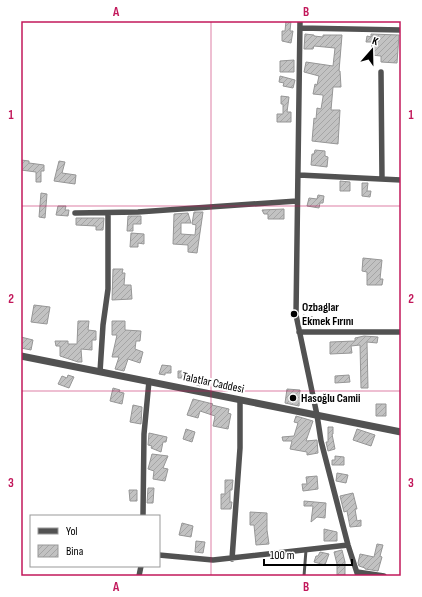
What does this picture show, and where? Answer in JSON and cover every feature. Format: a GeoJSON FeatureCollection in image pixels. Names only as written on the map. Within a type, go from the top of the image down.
{"type":"FeatureCollection","features":[{"type":"Feature","properties":{"kind":"street"},"geometry":{"type":"LineString","coordinates":[[300,21],[296,315],[321,441],[348,545],[358,574],[384,576]]}},
{"type":"Feature","properties":{"kind":"street"},"geometry":{"type":"LineString","coordinates":[[300,28],[401,30]]}},
{"type":"Feature","properties":{"kind":"street"},"geometry":{"type":"LineString","coordinates":[[381,72],[382,179]]}},
{"type":"Feature","properties":{"kind":"street"},"geometry":{"type":"LineString","coordinates":[[299,175],[401,180]]}},
{"type":"Feature","properties":{"kind":"street"},"geometry":{"type":"LineString","coordinates":[[75,213],[108,213],[297,201]]}},
{"type":"Feature","properties":{"kind":"street"},"geometry":{"type":"LineString","coordinates":[[100,372],[103,325],[108,289],[108,213]]}},
{"type":"Feature","properties":{"kind":"street"},"geometry":{"type":"LineString","coordinates":[[300,332],[401,332]]}},
{"type":"Feature","properties":{"kind":"street","name":"Talatlar Caddesi"},"geometry":{"type":"LineString","coordinates":[[21,356],[240,400],[299,410],[401,432]]}},
{"type":"Feature","properties":{"kind":"street"},"geometry":{"type":"LineString","coordinates":[[143,515],[144,434],[149,381]]}},
{"type":"Feature","properties":{"kind":"street"},"geometry":{"type":"LineString","coordinates":[[232,559],[240,448],[240,400]]}},
{"type":"Feature","properties":{"kind":"street"},"geometry":{"type":"LineString","coordinates":[[160,555],[213,560],[232,559],[348,545]]}},
{"type":"Feature","properties":{"kind":"lane"},"geometry":{"type":"LineString","coordinates":[[304,576],[306,550]]}},
{"type":"Feature","properties":{"kind":"building"},"geometry":{"type":"Polygon","coordinates":[[[286,21],[291,21],[290,31],[293,31],[291,43],[282,41],[282,31],[285,31],[286,21]]]}},
{"type":"Feature","properties":{"kind":"building"},"geometry":{"type":"Polygon","coordinates":[[[305,34],[323,37],[323,35],[342,35],[339,71],[341,87],[333,87],[331,110],[340,110],[338,144],[312,141],[314,118],[316,119],[317,108],[321,109],[323,95],[313,94],[315,84],[317,85],[319,76],[304,72],[306,62],[333,66],[335,48],[314,46],[313,49],[304,49],[305,34]]]}},
{"type":"Feature","properties":{"kind":"building"},"geometry":{"type":"Polygon","coordinates":[[[371,34],[399,35],[397,63],[381,62],[381,56],[371,55],[372,42],[366,42],[367,36],[371,37],[371,34]]]}},
{"type":"Feature","properties":{"kind":"building"},"geometry":{"type":"Polygon","coordinates":[[[294,60],[294,72],[280,72],[280,61],[294,60]]]}},
{"type":"Feature","properties":{"kind":"building"},"geometry":{"type":"Polygon","coordinates":[[[280,76],[295,80],[293,88],[283,86],[284,83],[279,82],[280,76]]]}},
{"type":"Feature","properties":{"kind":"building"},"geometry":{"type":"Polygon","coordinates":[[[281,96],[289,97],[287,112],[291,112],[291,122],[277,122],[277,114],[283,114],[281,96]]]}},
{"type":"Feature","properties":{"kind":"building"},"geometry":{"type":"Polygon","coordinates":[[[315,150],[325,151],[325,156],[328,157],[327,167],[311,165],[312,154],[314,154],[315,150]]]}},
{"type":"Feature","properties":{"kind":"building"},"geometry":{"type":"Polygon","coordinates":[[[21,160],[29,161],[29,163],[44,165],[44,171],[41,171],[41,182],[36,182],[36,172],[21,170],[21,160]]]}},
{"type":"Feature","properties":{"kind":"building"},"geometry":{"type":"Polygon","coordinates":[[[59,161],[65,162],[62,173],[76,175],[75,184],[54,181],[59,161]]]}},
{"type":"Feature","properties":{"kind":"building"},"geometry":{"type":"Polygon","coordinates":[[[340,181],[350,182],[350,191],[340,191],[340,181]]]}},
{"type":"Feature","properties":{"kind":"building"},"geometry":{"type":"Polygon","coordinates":[[[362,183],[368,183],[367,191],[371,191],[370,197],[362,196],[362,183]]]}},
{"type":"Feature","properties":{"kind":"building"},"geometry":{"type":"Polygon","coordinates":[[[41,193],[47,194],[45,218],[39,217],[41,193]]]}},
{"type":"Feature","properties":{"kind":"building"},"geometry":{"type":"Polygon","coordinates":[[[318,195],[324,196],[323,203],[320,203],[319,208],[307,206],[309,198],[317,199],[318,195]]]}},
{"type":"Feature","properties":{"kind":"building"},"geometry":{"type":"Polygon","coordinates":[[[58,206],[66,206],[65,210],[69,210],[68,216],[56,215],[58,206]]]}},
{"type":"Feature","properties":{"kind":"building"},"geometry":{"type":"Polygon","coordinates":[[[284,209],[284,219],[268,219],[268,214],[264,214],[262,210],[284,209]]]}},
{"type":"Feature","properties":{"kind":"building"},"geometry":{"type":"Polygon","coordinates":[[[194,212],[203,212],[197,253],[188,252],[188,245],[173,244],[174,214],[188,213],[191,223],[181,223],[181,234],[195,235],[196,225],[192,224],[194,212]]]}},
{"type":"Feature","properties":{"kind":"building"},"geometry":{"type":"Polygon","coordinates":[[[128,216],[141,216],[141,224],[133,224],[133,231],[127,231],[128,216]]]}},
{"type":"Feature","properties":{"kind":"building"},"geometry":{"type":"Polygon","coordinates":[[[76,218],[104,218],[103,230],[96,230],[96,226],[76,225],[76,218]]]}},
{"type":"Feature","properties":{"kind":"building"},"geometry":{"type":"Polygon","coordinates":[[[131,233],[144,234],[144,244],[138,243],[138,247],[130,247],[131,233]]]}},
{"type":"Feature","properties":{"kind":"building"},"geometry":{"type":"Polygon","coordinates":[[[363,258],[382,260],[380,279],[383,279],[382,285],[367,285],[367,272],[362,271],[363,258]]]}},
{"type":"Feature","properties":{"kind":"building"},"geometry":{"type":"Polygon","coordinates":[[[113,269],[123,269],[122,273],[125,273],[124,285],[131,285],[132,299],[112,300],[113,269]]]}},
{"type":"Feature","properties":{"kind":"building"},"geometry":{"type":"Polygon","coordinates":[[[34,305],[50,307],[47,324],[31,322],[34,305]]]}},
{"type":"Feature","properties":{"kind":"building"},"geometry":{"type":"Polygon","coordinates":[[[303,315],[313,317],[311,326],[302,324],[303,315]]]}},
{"type":"Feature","properties":{"kind":"building"},"geometry":{"type":"Polygon","coordinates":[[[78,321],[89,321],[88,330],[96,331],[96,340],[92,340],[92,350],[81,349],[82,362],[60,356],[60,346],[56,346],[55,341],[68,341],[68,344],[77,344],[78,321]]]}},
{"type":"Feature","properties":{"kind":"building"},"geometry":{"type":"Polygon","coordinates":[[[112,321],[125,321],[125,330],[141,331],[140,341],[136,341],[135,349],[143,352],[140,363],[128,359],[124,371],[115,369],[119,357],[112,357],[117,335],[112,335],[112,321]]]}},
{"type":"Feature","properties":{"kind":"building"},"geometry":{"type":"Polygon","coordinates":[[[364,336],[378,337],[377,343],[367,342],[368,388],[361,388],[360,345],[351,346],[352,353],[330,354],[330,342],[355,341],[355,338],[364,336]]]}},
{"type":"Feature","properties":{"kind":"building"},"geometry":{"type":"Polygon","coordinates":[[[21,337],[33,340],[31,350],[21,348],[21,337]]]}},
{"type":"Feature","properties":{"kind":"building"},"geometry":{"type":"Polygon","coordinates":[[[162,365],[171,366],[171,373],[165,373],[165,375],[159,374],[162,365]]]}},
{"type":"Feature","properties":{"kind":"building"},"geometry":{"type":"Polygon","coordinates":[[[178,371],[182,371],[182,373],[202,380],[200,386],[183,380],[183,378],[178,378],[178,371]]]}},
{"type":"Feature","properties":{"kind":"building"},"geometry":{"type":"Polygon","coordinates":[[[68,375],[74,377],[69,388],[58,384],[62,376],[67,378],[68,375]]]}},
{"type":"Feature","properties":{"kind":"building"},"geometry":{"type":"Polygon","coordinates":[[[349,375],[350,382],[335,383],[335,376],[349,375]]]}},
{"type":"Feature","properties":{"kind":"building"},"geometry":{"type":"Polygon","coordinates":[[[113,388],[124,393],[122,404],[110,401],[113,388]]]}},
{"type":"Feature","properties":{"kind":"building","name":"Hasoğlu Camii"},"geometry":{"type":"Polygon","coordinates":[[[287,389],[300,390],[299,406],[285,403],[287,389]]]}},
{"type":"Feature","properties":{"kind":"building"},"geometry":{"type":"Polygon","coordinates":[[[193,399],[229,409],[228,413],[231,414],[228,429],[213,426],[215,416],[200,411],[198,418],[187,415],[193,399]]]}},
{"type":"Feature","properties":{"kind":"building"},"geometry":{"type":"Polygon","coordinates":[[[376,404],[386,404],[386,416],[376,416],[376,404]]]}},
{"type":"Feature","properties":{"kind":"building"},"geometry":{"type":"Polygon","coordinates":[[[133,405],[142,407],[141,424],[130,422],[133,405]]]}},
{"type":"Feature","properties":{"kind":"building"},"geometry":{"type":"Polygon","coordinates":[[[296,416],[313,421],[306,441],[317,440],[318,453],[307,455],[307,452],[290,449],[292,441],[283,441],[282,437],[294,436],[298,423],[294,422],[296,416]]]}},
{"type":"Feature","properties":{"kind":"building"},"geometry":{"type":"Polygon","coordinates":[[[328,427],[333,427],[332,434],[335,449],[328,451],[326,442],[328,442],[328,427]]]}},
{"type":"Feature","properties":{"kind":"building"},"geometry":{"type":"Polygon","coordinates":[[[186,429],[195,432],[192,442],[183,439],[186,429]]]}},
{"type":"Feature","properties":{"kind":"building"},"geometry":{"type":"Polygon","coordinates":[[[357,429],[375,435],[371,446],[353,440],[357,429]]]}},
{"type":"Feature","properties":{"kind":"building"},"geometry":{"type":"Polygon","coordinates":[[[149,433],[167,437],[166,442],[163,442],[161,452],[151,448],[152,446],[148,445],[149,433]]]}},
{"type":"Feature","properties":{"kind":"building"},"geometry":{"type":"Polygon","coordinates":[[[152,454],[168,456],[163,468],[168,469],[165,481],[153,479],[154,471],[148,469],[152,454]]]}},
{"type":"Feature","properties":{"kind":"building"},"geometry":{"type":"Polygon","coordinates":[[[335,456],[344,457],[344,465],[332,465],[332,460],[335,460],[335,456]]]}},
{"type":"Feature","properties":{"kind":"building"},"geometry":{"type":"Polygon","coordinates":[[[337,473],[348,475],[346,483],[336,481],[337,473]]]}},
{"type":"Feature","properties":{"kind":"building"},"geometry":{"type":"Polygon","coordinates":[[[317,476],[318,489],[303,491],[302,484],[307,484],[306,477],[317,476]]]}},
{"type":"Feature","properties":{"kind":"building"},"geometry":{"type":"Polygon","coordinates":[[[225,480],[233,480],[232,490],[230,490],[230,502],[232,502],[231,509],[221,509],[221,494],[225,494],[225,480]]]}},
{"type":"Feature","properties":{"kind":"building"},"geometry":{"type":"Polygon","coordinates":[[[148,488],[154,488],[153,503],[147,503],[148,488]]]}},
{"type":"Feature","properties":{"kind":"building"},"geometry":{"type":"Polygon","coordinates":[[[129,490],[137,490],[137,501],[130,501],[129,490]]]}},
{"type":"Feature","properties":{"kind":"building"},"geometry":{"type":"Polygon","coordinates":[[[353,493],[357,509],[355,509],[357,521],[361,520],[361,526],[350,527],[347,511],[344,512],[340,496],[353,493]]]}},
{"type":"Feature","properties":{"kind":"building"},"geometry":{"type":"Polygon","coordinates":[[[304,501],[326,503],[325,518],[317,517],[311,522],[313,506],[304,506],[304,501]]]}},
{"type":"Feature","properties":{"kind":"building"},"geometry":{"type":"Polygon","coordinates":[[[250,512],[267,513],[269,544],[256,545],[254,525],[250,525],[250,512]]]}},
{"type":"Feature","properties":{"kind":"building"},"geometry":{"type":"Polygon","coordinates":[[[182,523],[193,526],[191,537],[179,535],[182,523]]]}},
{"type":"Feature","properties":{"kind":"building"},"geometry":{"type":"Polygon","coordinates":[[[324,529],[337,532],[337,541],[324,541],[324,529]]]}},
{"type":"Feature","properties":{"kind":"building"},"geometry":{"type":"Polygon","coordinates":[[[196,541],[205,542],[203,553],[195,552],[196,541]]]}},
{"type":"Feature","properties":{"kind":"building"},"geometry":{"type":"Polygon","coordinates":[[[377,544],[383,545],[380,556],[382,557],[378,571],[365,569],[359,566],[358,563],[360,554],[374,557],[377,544]]]}},
{"type":"Feature","properties":{"kind":"building"},"geometry":{"type":"Polygon","coordinates":[[[342,550],[345,562],[345,575],[337,575],[337,564],[334,552],[342,550]]]}},
{"type":"Feature","properties":{"kind":"building"},"geometry":{"type":"Polygon","coordinates":[[[320,552],[329,554],[325,565],[314,562],[316,556],[318,556],[320,552]]]}},
{"type":"Feature","properties":{"kind":"place","name":"Ozbaglar Ekmek Fırını"},"geometry":{"type":"Point","coordinates":[294,314]}},
{"type":"Feature","properties":{"kind":"place","name":"Hasoğlu Camii"},"geometry":{"type":"Point","coordinates":[293,398]}}]}
